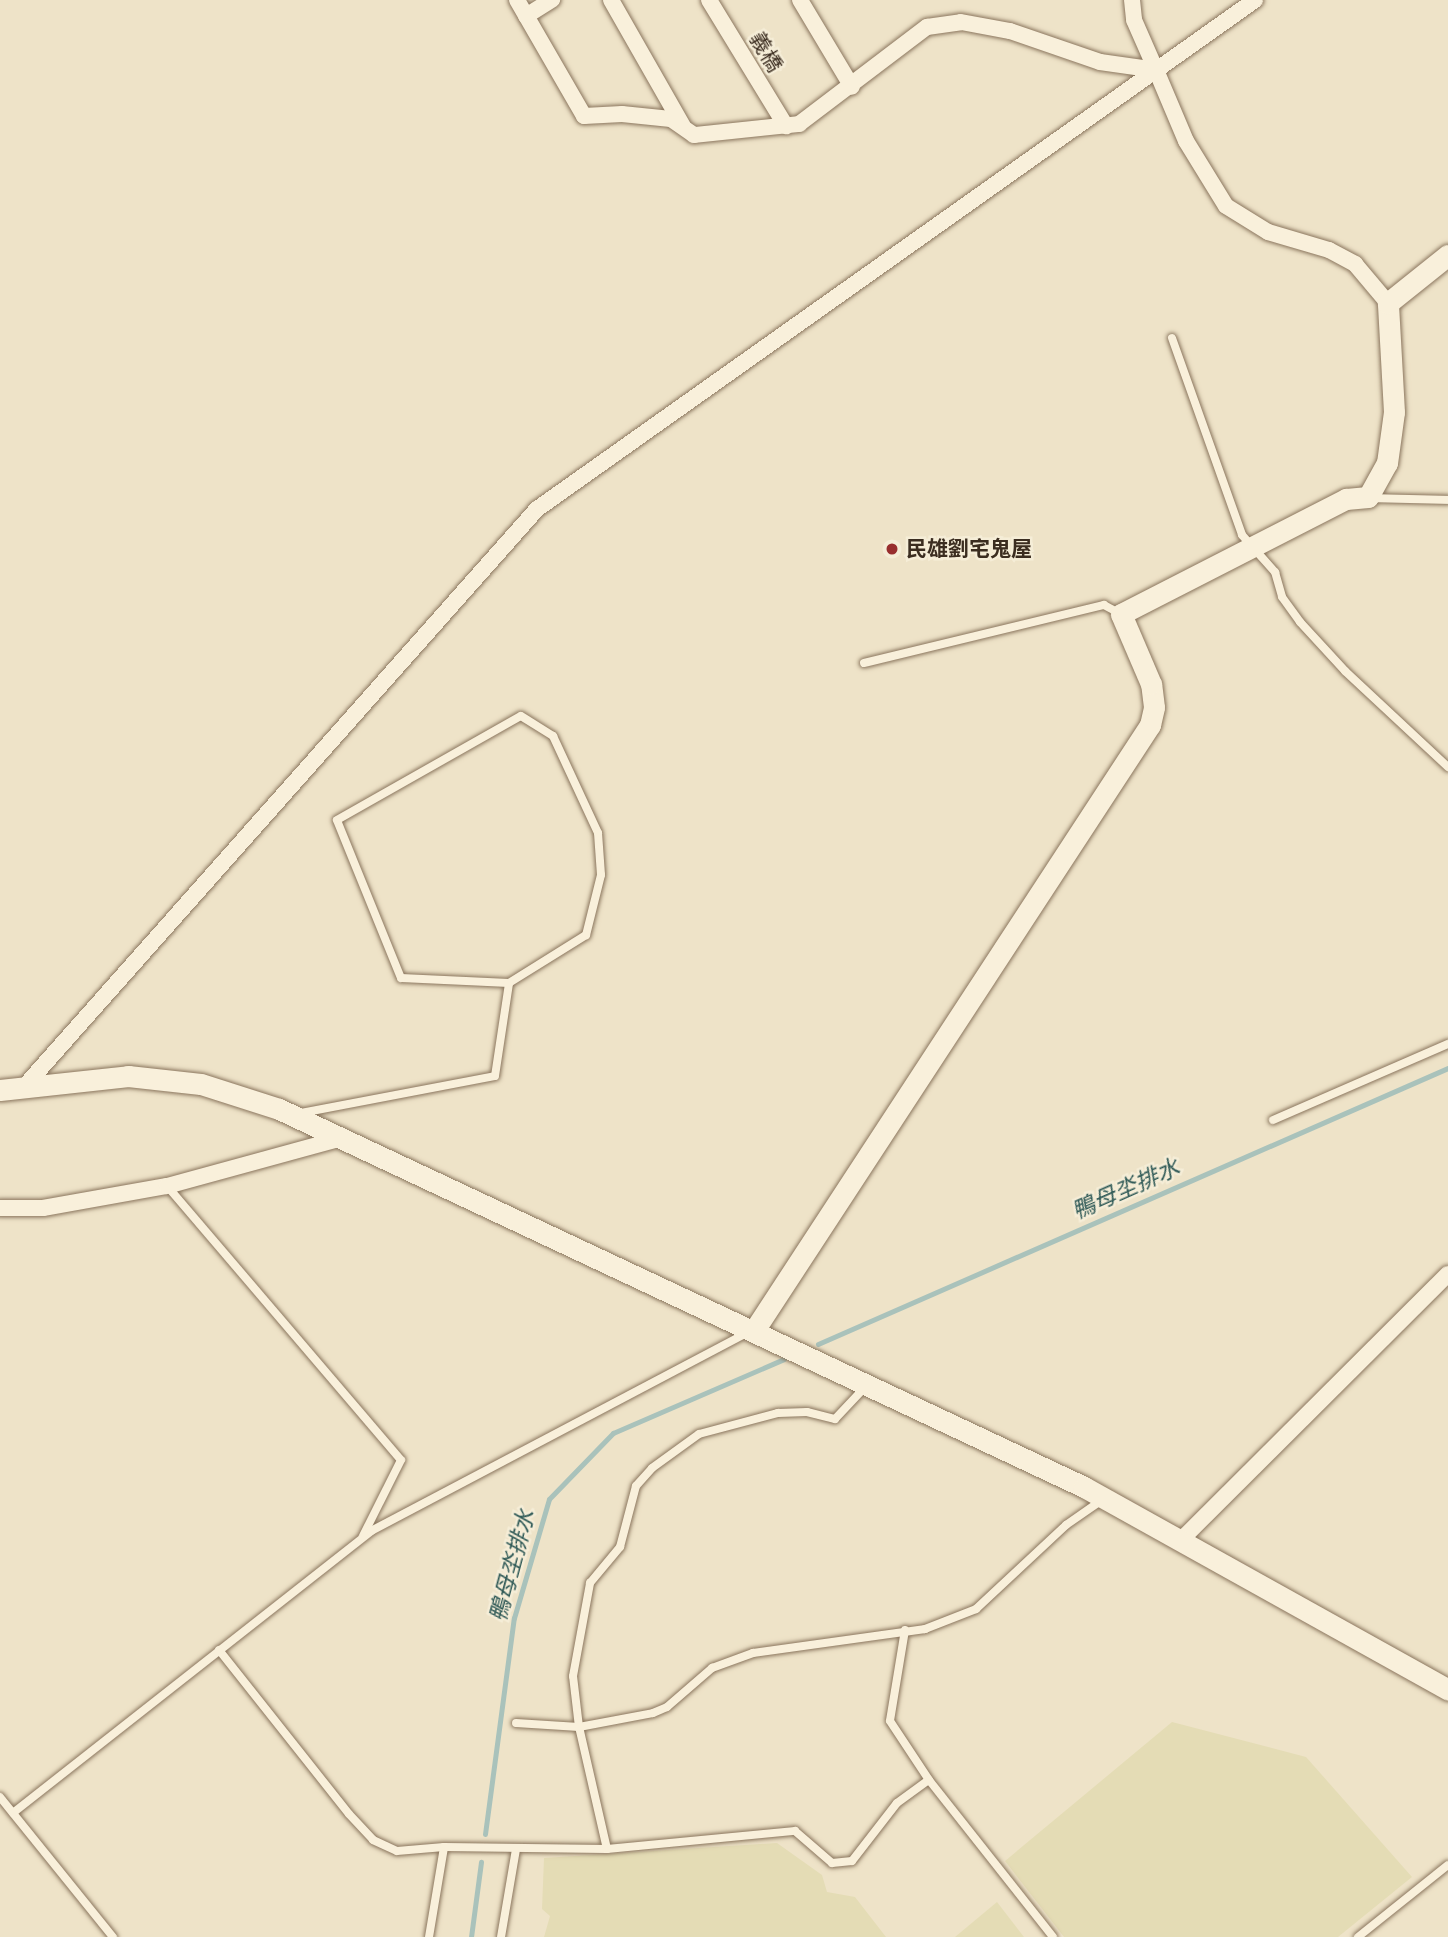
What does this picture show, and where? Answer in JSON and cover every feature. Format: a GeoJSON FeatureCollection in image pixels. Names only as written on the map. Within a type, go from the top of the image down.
{"type":"FeatureCollection","features":[{"type":"Feature","properties":{"kind":"street"},"geometry":{"type":"LineString","coordinates":[[517,0],[584,116],[622,114],[671,120],[694,135],[799,124],[852,87],[927,27],[961,22],[1010,31],[1100,62],[1156,70]]}},
{"type":"Feature","properties":{"kind":"street"},"geometry":{"type":"LineString","coordinates":[[526,16],[552,0]]}},
{"type":"Feature","properties":{"kind":"street"},"geometry":{"type":"LineString","coordinates":[[611,0],[684,128]]}},
{"type":"Feature","properties":{"kind":"street","name":"義橋"},"geometry":{"type":"LineString","coordinates":[[709,0],[786,126]]}},
{"type":"Feature","properties":{"kind":"street"},"geometry":{"type":"LineString","coordinates":[[800,0],[852,87]]}},
{"type":"Feature","properties":{"kind":"street"},"geometry":{"type":"LineString","coordinates":[[755,1329],[1150,725],[1154,707],[1151,684],[1121,614],[1346,499],[1368,497],[1387,463],[1394,412],[1388,303],[1355,264],[1329,250],[1268,232],[1226,206],[1186,141],[1134,20],[1132,0]]}},
{"type":"Feature","properties":{"kind":"street"},"geometry":{"type":"LineString","coordinates":[[24,1087],[537,509],[1255,0]]}},
{"type":"Feature","properties":{"kind":"street"},"geometry":{"type":"LineString","coordinates":[[1388,303],[1448,255]]}},
{"type":"Feature","properties":{"kind":"street"},"geometry":{"type":"LineString","coordinates":[[0,1090],[128,1076],[201,1084],[291,1115],[707,1311],[755,1329],[1104,1498],[1448,1690]]}},
{"type":"Feature","properties":{"kind":"street"},"geometry":{"type":"LineString","coordinates":[[0,1208],[43,1208],[167,1186],[342,1139]]}},
{"type":"Feature","properties":{"kind":"street"},"geometry":{"type":"LineString","coordinates":[[1180,1541],[1448,1274]]}},
{"type":"Feature","properties":{"kind":"lane"},"geometry":{"type":"LineString","coordinates":[[1172,338],[1242,536],[1275,572],[1282,597],[1300,622],[1345,671],[1448,767]]}},
{"type":"Feature","properties":{"kind":"lane"},"geometry":{"type":"LineString","coordinates":[[1368,497],[1448,500]]}},
{"type":"Feature","properties":{"kind":"lane"},"geometry":{"type":"LineString","coordinates":[[864,663],[1104,605],[1121,614]]}},
{"type":"Feature","properties":{"kind":"lane"},"geometry":{"type":"LineString","coordinates":[[521,716],[553,736],[598,834],[601,875],[586,936],[509,983],[401,978],[337,820],[521,716]]}},
{"type":"Feature","properties":{"kind":"lane"},"geometry":{"type":"LineString","coordinates":[[291,1115],[495,1076],[509,983]]}},
{"type":"Feature","properties":{"kind":"lane"},"geometry":{"type":"LineString","coordinates":[[1273,1120],[1448,1044]]}},
{"type":"Feature","properties":{"kind":"lane"},"geometry":{"type":"LineString","coordinates":[[167,1186],[401,1460],[362,1539]]}},
{"type":"Feature","properties":{"kind":"lane"},"geometry":{"type":"LineString","coordinates":[[13,1814],[362,1539],[755,1329]]}},
{"type":"Feature","properties":{"kind":"lane"},"geometry":{"type":"LineString","coordinates":[[607,1849],[579,1727],[573,1676],[590,1583],[620,1547],[636,1486],[652,1468],[699,1434],[730,1423],[807,1412],[835,1419],[868,1384]]}},
{"type":"Feature","properties":{"kind":"lane"},"geometry":{"type":"LineString","coordinates":[[516,1723],[579,1727],[667,1707],[712,1668],[752,1653],[925,1629],[976,1609],[1066,1525],[1104,1498]]}},
{"type":"Feature","properties":{"kind":"lane"},"geometry":{"type":"LineString","coordinates":[[905,1630],[890,1721],[929,1780],[1053,1937]]}},
{"type":"Feature","properties":{"kind":"lane"},"geometry":{"type":"LineString","coordinates":[[219,1650],[373,1840],[397,1852],[444,1847],[607,1849],[795,1831],[832,1863],[852,1861],[897,1804],[929,1780]]}},
{"type":"Feature","properties":{"kind":"lane"},"geometry":{"type":"LineString","coordinates":[[0,1797],[113,1937]]}},
{"type":"Feature","properties":{"kind":"lane"},"geometry":{"type":"LineString","coordinates":[[429,1937],[444,1847]]}},
{"type":"Feature","properties":{"kind":"lane"},"geometry":{"type":"LineString","coordinates":[[501,1937],[516,1849]]}},
{"type":"Feature","properties":{"kind":"lane"},"geometry":{"type":"LineString","coordinates":[[1358,1937],[1448,1865]]}},
{"type":"Feature","properties":{"kind":"shaded area"},"geometry":{"type":"Polygon","coordinates":[[[1172,1722],[1306,1757],[1412,1877],[1338,1937],[1064,1937],[1005,1861],[1172,1722]]]}},
{"type":"Feature","properties":{"kind":"shaded area"},"geometry":{"type":"Polygon","coordinates":[[[777,1843],[822,1875],[827,1892],[855,1897],[886,1937],[544,1937],[550,1916],[542,1909],[544,1858],[777,1843]]]}},
{"type":"Feature","properties":{"kind":"shaded area"},"geometry":{"type":"Polygon","coordinates":[[[997,1902],[1024,1937],[955,1937],[997,1902]]]}},
{"type":"Feature","properties":{"kind":"waterway","name":"鴨母坔排水"},"geometry":{"type":"LineString","coordinates":[[818,1344],[1448,1068]]}},
{"type":"Feature","properties":{"kind":"waterway","name":"鴨母坔排水"},"geometry":{"type":"LineString","coordinates":[[485,1834],[514,1618],[549,1499],[613,1433],[784,1359]]}},
{"type":"Feature","properties":{"kind":"waterway","name":"鴨母坔排水"},"geometry":{"type":"LineString","coordinates":[[471,1937],[481,1862]]}},
{"type":"Feature","properties":{"kind":"place","name":"民雄劉宅鬼屋"},"geometry":{"type":"Point","coordinates":[892,549]}}]}
